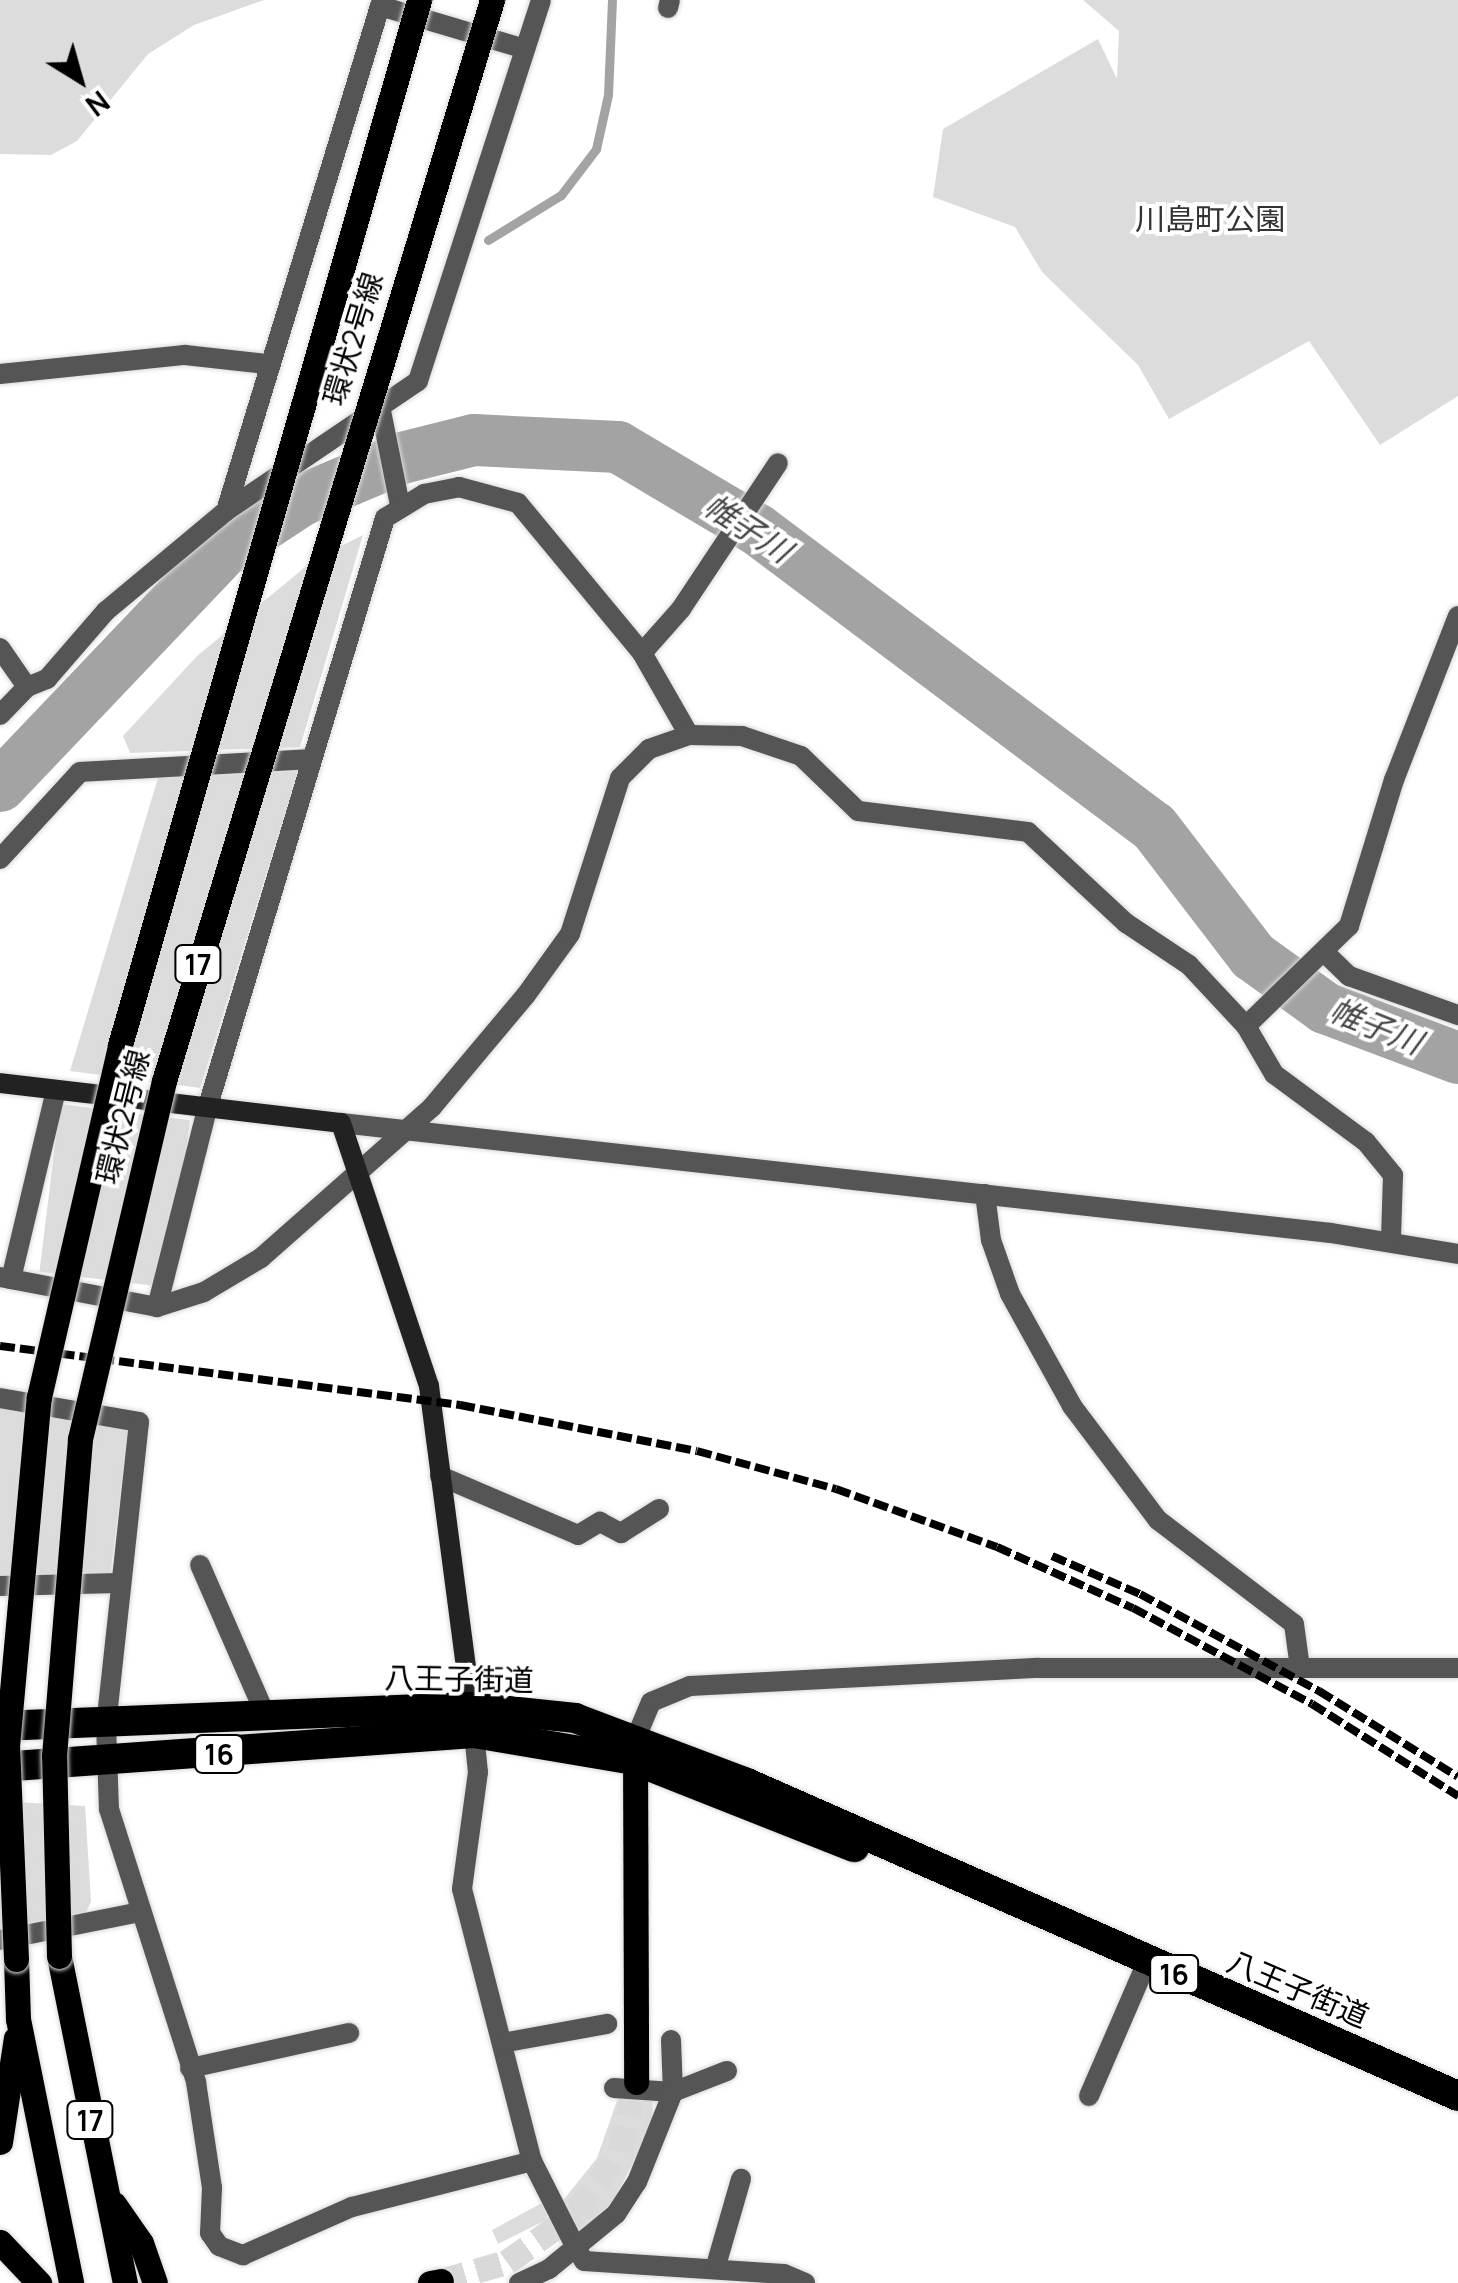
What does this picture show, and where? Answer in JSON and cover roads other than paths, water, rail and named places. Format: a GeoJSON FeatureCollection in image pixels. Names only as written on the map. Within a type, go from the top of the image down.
{"type":"FeatureCollection","features":[{"type":"Feature","properties":{"kind":"highway","name":"八王子街道"},"geometry":{"type":"LineString","coordinates":[[0,1726],[266,1716],[575,1718],[634,1750],[892,1848],[1458,2096]]}},
{"type":"Feature","properties":{"kind":"highway","name":"八王子街道"},"geometry":{"type":"LineString","coordinates":[[0,1767],[106,1763],[472,1720]]}},
{"type":"Feature","properties":{"kind":"main road","name":"環状2号線"},"geometry":{"type":"LineString","coordinates":[[71,2283],[18,2019],[8,1950],[7,1746],[39,1397],[120,1045],[419,0]]}},
{"type":"Feature","properties":{"kind":"main road","name":"環状2号線"},"geometry":{"type":"LineString","coordinates":[[126,2283],[58,1956],[54,1756],[80,1440],[164,1081],[492,0]]}},
{"type":"Feature","properties":{"kind":"main road"},"geometry":{"type":"LineString","coordinates":[[625,2085],[634,1750]]}},
{"type":"Feature","properties":{"kind":"main road"},"geometry":{"type":"LineString","coordinates":[[0,2142],[18,2019]]}},
{"type":"Feature","properties":{"kind":"main road"},"geometry":{"type":"LineString","coordinates":[[108,2195],[140,2243],[155,2283]]}},
{"type":"Feature","properties":{"kind":"main road"},"geometry":{"type":"LineString","coordinates":[[0,2242],[38,2283]]}},
{"type":"Feature","properties":{"kind":"street"},"geometry":{"type":"LineString","coordinates":[[0,715],[27,687],[47,678],[106,611],[226,511],[383,420],[418,381],[541,0]]}},
{"type":"Feature","properties":{"kind":"street"},"geometry":{"type":"LineString","coordinates":[[226,511],[380,6],[525,49]]}},
{"type":"Feature","properties":{"kind":"street"},"geometry":{"type":"LineString","coordinates":[[0,374],[185,355],[268,364]]}},
{"type":"Feature","properties":{"kind":"street"},"geometry":{"type":"LineString","coordinates":[[383,420],[399,501]]}},
{"type":"Feature","properties":{"kind":"street"},"geometry":{"type":"LineString","coordinates":[[642,653],[721,550],[778,463]]}},
{"type":"Feature","properties":{"kind":"street"},"geometry":{"type":"LineString","coordinates":[[157,1306],[207,1109],[385,518],[399,501],[459,487],[518,503],[642,653],[689,735]]}},
{"type":"Feature","properties":{"kind":"street"},"geometry":{"type":"LineString","coordinates":[[1253,1021],[1348,926],[1394,780],[1458,616]]}},
{"type":"Feature","properties":{"kind":"street"},"geometry":{"type":"LineString","coordinates":[[0,648],[27,687]]}},
{"type":"Feature","properties":{"kind":"street"},"geometry":{"type":"LineString","coordinates":[[56,1090],[5,1278],[157,1306],[204,1292],[261,1258],[400,1131],[432,1107],[570,934],[620,778],[648,749],[689,735],[742,736],[801,756],[858,811],[1028,832],[1126,923],[1189,965],[1253,1021],[1274,1074],[1338,1118],[1392,1175],[1390,1240]]}},
{"type":"Feature","properties":{"kind":"street"},"geometry":{"type":"LineString","coordinates":[[0,859],[80,772],[312,760]]}},
{"type":"Feature","properties":{"kind":"street"},"geometry":{"type":"LineString","coordinates":[[1322,956],[1349,976],[1458,1015]]}},
{"type":"Feature","properties":{"kind":"street"},"geometry":{"type":"LineString","coordinates":[[0,1083],[1390,1240],[1458,1254]]}},
{"type":"Feature","properties":{"kind":"street"},"geometry":{"type":"LineString","coordinates":[[341,1123],[429,1386],[478,1772],[462,1889],[532,2161],[584,2260],[784,2274],[804,2283]]}},
{"type":"Feature","properties":{"kind":"street"},"geometry":{"type":"LineString","coordinates":[[985,1194],[990,1240],[1010,1294],[1072,1406],[1158,1520],[1294,1624],[1300,1668]]}},
{"type":"Feature","properties":{"kind":"street"},"geometry":{"type":"LineString","coordinates":[[0,1398],[139,1422],[118,1583],[106,1724],[109,1809],[205,2125],[210,2234],[219,2246],[242,2255],[352,2207],[532,2161]]}},
{"type":"Feature","properties":{"kind":"street"},"geometry":{"type":"LineString","coordinates":[[440,1476],[578,1535],[600,1522],[622,1533],[659,1509]]}},
{"type":"Feature","properties":{"kind":"street"},"geometry":{"type":"LineString","coordinates":[[200,1565],[266,1716]]}},
{"type":"Feature","properties":{"kind":"street"},"geometry":{"type":"LineString","coordinates":[[0,1586],[118,1583]]}},
{"type":"Feature","properties":{"kind":"street"},"geometry":{"type":"LineString","coordinates":[[634,1750],[652,1702],[690,1686],[1039,1668],[1458,1668]]}},
{"type":"Feature","properties":{"kind":"street"},"geometry":{"type":"LineString","coordinates":[[8,1950],[140,1912]]}},
{"type":"Feature","properties":{"kind":"street"},"geometry":{"type":"LineString","coordinates":[[1089,2096],[1147,1962]]}},
{"type":"Feature","properties":{"kind":"street"},"geometry":{"type":"LineString","coordinates":[[502,2044],[607,2024]]}},
{"type":"Feature","properties":{"kind":"street"},"geometry":{"type":"LineString","coordinates":[[190,2068],[350,2033]]}},
{"type":"Feature","properties":{"kind":"street"},"geometry":{"type":"LineString","coordinates":[[519,2283],[576,2248],[616,2214],[637,2182],[673,2092],[671,2040]]}},
{"type":"Feature","properties":{"kind":"street"},"geometry":{"type":"LineString","coordinates":[[625,2085],[673,2092],[727,2072]]}},
{"type":"Feature","properties":{"kind":"street"},"geometry":{"type":"LineString","coordinates":[[715,2270],[741,2178]]}},
{"type":"Feature","properties":{"kind":"waterway"},"geometry":{"type":"LineString","coordinates":[[488,240],[561,195],[596,149],[608,95],[612,0]]}},
{"type":"Feature","properties":{"kind":"waterway","name":"帷子川"},"geometry":{"type":"LineString","coordinates":[[0,786],[224,551],[302,500],[402,458],[474,440],[618,447],[758,530],[1154,827],[1253,956],[1325,1008],[1458,1058]]}},
{"type":"Feature","properties":{"kind":"tunnel"},"geometry":{"type":"LineString","coordinates":[[441,2281],[507,2262],[577,2212],[620,2151],[636,2082]]}},
{"type":"Feature","properties":{"kind":"railway"},"geometry":{"type":"LineString","coordinates":[[0,1346],[460,1405],[697,1451],[836,1489],[997,1547],[1133,1608],[1312,1704],[1458,1796]]}},
{"type":"Feature","properties":{"kind":"railway"},"geometry":{"type":"LineString","coordinates":[[1052,1556],[1140,1594],[1319,1691],[1458,1777]]}},
{"type":"Feature","properties":{"kind":"park label","name":"川島町公園"},"geometry":{"type":"Point","coordinates":[1210,219]}}]}
